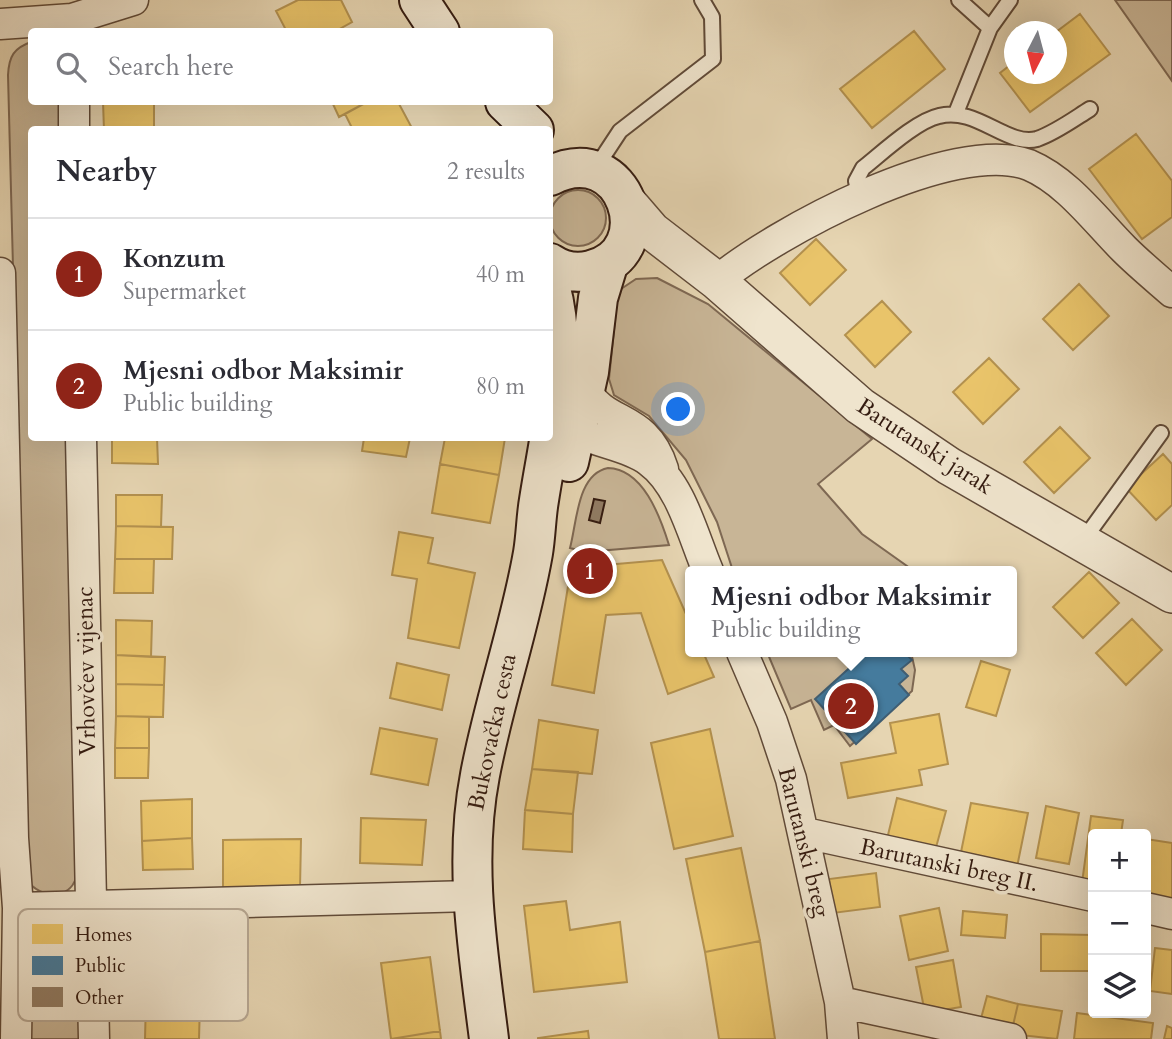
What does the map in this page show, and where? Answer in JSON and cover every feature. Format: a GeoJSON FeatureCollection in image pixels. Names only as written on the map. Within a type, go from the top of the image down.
{"type":"FeatureCollection","features":[{"type":"Feature","properties":{"kind":"main road"},"geometry":{"type":"LineString","coordinates":[[419,0],[437,28]]}},
{"type":"Feature","properties":{"kind":"main road"},"geometry":{"type":"LineString","coordinates":[[484,105],[496,126]]}},
{"type":"Feature","properties":{"kind":"main road"},"geometry":{"type":"LineString","coordinates":[[508,105],[530,126]]}},
{"type":"Feature","properties":{"kind":"main road"},"geometry":{"type":"LineString","coordinates":[[553,148],[575,171],[609,177],[627,202]]}},
{"type":"Feature","properties":{"kind":"main road","name":"Bukovačka cesta"},"geometry":{"type":"LineString","coordinates":[[489,1039],[472,896],[473,822],[480,776],[570,394],[610,261],[621,250],[628,235],[631,218],[627,202]]}},
{"type":"Feature","properties":{"kind":"main road"},"geometry":{"type":"LineString","coordinates":[[553,264],[567,271],[581,272],[610,261]]}},
{"type":"Feature","properties":{"kind":"main road","name":"Bukovačka cesta"},"geometry":{"type":"LineString","coordinates":[[533,552],[561,490],[577,432],[553,303]]}},
{"type":"Feature","properties":{"kind":"street"},"geometry":{"type":"LineString","coordinates":[[0,24],[72,25],[133,0]]}},
{"type":"Feature","properties":{"kind":"street"},"geometry":{"type":"LineString","coordinates":[[74,105],[74,126]]}},
{"type":"Feature","properties":{"kind":"street"},"geometry":{"type":"LineString","coordinates":[[708,275],[737,264],[859,195],[955,165],[998,160],[1029,165],[1066,190],[1172,292]]}},
{"type":"Feature","properties":{"kind":"street","name":"Barutanski jarak"},"geometry":{"type":"LineString","coordinates":[[627,202],[652,231],[708,275],[860,406],[949,466],[1172,594]]}},
{"type":"Feature","properties":{"kind":"street","name":"Barutanski jarak"},"geometry":{"type":"LineString","coordinates":[[610,261],[634,253],[653,255],[708,275]]}},
{"type":"Feature","properties":{"kind":"street"},"geometry":{"type":"LineString","coordinates":[[0,273],[13,838],[18,908],[16,1039]]}},
{"type":"Feature","properties":{"kind":"street"},"geometry":{"type":"LineString","coordinates":[[570,394],[640,429],[658,452],[706,566]]}},
{"type":"Feature","properties":{"kind":"street"},"geometry":{"type":"LineString","coordinates":[[577,432],[633,451],[666,476]]}},
{"type":"Feature","properties":{"kind":"street","name":"Vrhovčev vijenac"},"geometry":{"type":"LineString","coordinates":[[81,441],[92,909]]}},
{"type":"Feature","properties":{"kind":"street","name":"Barutanski breg"},"geometry":{"type":"LineString","coordinates":[[744,657],[772,722],[805,833],[840,1002],[843,1039]]}},
{"type":"Feature","properties":{"kind":"street","name":"Barutanski breg II."},"geometry":{"type":"LineString","coordinates":[[805,833],[1088,895]]}},
{"type":"Feature","properties":{"kind":"street"},"geometry":{"type":"LineString","coordinates":[[18,908],[472,896]]}},
{"type":"Feature","properties":{"kind":"street"},"geometry":{"type":"LineString","coordinates":[[1151,909],[1172,914]]}},
{"type":"Feature","properties":{"kind":"street"},"geometry":{"type":"LineString","coordinates":[[840,1002],[1011,1039]]}},
{"type":"Feature","properties":{"kind":"street","name":"Vrhovčev vijenac"},"geometry":{"type":"LineString","coordinates":[[94,1021],[94,1039]]}},
{"type":"Feature","properties":{"kind":"lane"},"geometry":{"type":"LineString","coordinates":[[575,171],[620,131],[713,59],[712,18],[702,0]]}},
{"type":"Feature","properties":{"kind":"lane"},"geometry":{"type":"LineString","coordinates":[[959,0],[990,28]]}},
{"type":"Feature","properties":{"kind":"lane"},"geometry":{"type":"LineString","coordinates":[[956,113],[990,28],[1010,0]]}},
{"type":"Feature","properties":{"kind":"lane"},"geometry":{"type":"LineString","coordinates":[[859,195],[856,181],[863,168],[936,116],[956,113],[983,120],[1010,135],[1035,139],[1090,109]]}},
{"type":"Feature","properties":{"kind":"lane"},"geometry":{"type":"LineString","coordinates":[[1082,542],[1161,433]]}},
{"type":"Feature","properties":{"kind":"shaded area"},"geometry":{"type":"Polygon","coordinates":[[[1115,0],[1172,0],[1172,81],[1115,0]]]}},
{"type":"Feature","properties":{"kind":"shaded area"},"geometry":{"type":"Polygon","coordinates":[[[28,43],[28,105],[62,105],[63,126],[28,126],[28,441],[69,441],[77,874],[70,888],[57,894],[35,889],[29,883],[8,75],[10,63],[20,47],[28,43]]]}},
{"type":"Feature","properties":{"kind":"shaded area"},"geometry":{"type":"Polygon","coordinates":[[[572,190],[584,190],[594,194],[602,202],[606,212],[606,224],[602,234],[594,242],[584,246],[572,246],[562,242],[553,232],[554,202],[562,194],[572,190]]]}},
{"type":"Feature","properties":{"kind":"shaded area"},"geometry":{"type":"Polygon","coordinates":[[[657,278],[708,304],[872,439],[818,484],[862,534],[907,566],[731,566],[717,522],[686,460],[649,416],[614,395],[609,379],[618,291],[636,279],[657,278]]]}},
{"type":"Feature","properties":{"kind":"shaded area"},"geometry":{"type":"Polygon","coordinates":[[[608,468],[620,470],[640,485],[655,508],[669,545],[585,552],[570,548],[584,489],[598,472],[608,468]]]}},
{"type":"Feature","properties":{"kind":"shaded area"},"geometry":{"type":"Polygon","coordinates":[[[769,657],[912,657],[915,670],[912,691],[850,746],[834,725],[824,730],[811,700],[791,709],[769,657]]]}},
{"type":"Feature","properties":{"kind":"shaded area"},"geometry":{"type":"Polygon","coordinates":[[[28,1021],[82,1021],[82,1039],[28,1039],[28,1021]]]}},
{"type":"Feature","properties":{"kind":"building: Homes"},"geometry":{"type":"Polygon","coordinates":[[[298,0],[341,0],[352,22],[341,28],[285,28],[276,11],[298,0]]]}},
{"type":"Feature","properties":{"kind":"building: Homes"},"geometry":{"type":"Polygon","coordinates":[[[1080,14],[1110,54],[1030,112],[1008,84],[1067,84],[1067,24],[1080,14]]]}},
{"type":"Feature","properties":{"kind":"building: Homes"},"geometry":{"type":"Polygon","coordinates":[[[914,31],[945,69],[872,128],[840,89],[914,31]]]}},
{"type":"Feature","properties":{"kind":"building: Homes"},"geometry":{"type":"Polygon","coordinates":[[[103,105],[154,105],[154,126],[104,126],[103,105]]]}},
{"type":"Feature","properties":{"kind":"building: Homes"},"geometry":{"type":"Polygon","coordinates":[[[333,105],[361,105],[339,117],[333,105]]]}},
{"type":"Feature","properties":{"kind":"building: Homes"},"geometry":{"type":"Polygon","coordinates":[[[362,105],[400,105],[411,126],[351,126],[345,114],[362,105]]]}},
{"type":"Feature","properties":{"kind":"building: Homes"},"geometry":{"type":"Polygon","coordinates":[[[1136,134],[1172,181],[1172,217],[1142,239],[1089,169],[1136,134]]]}},
{"type":"Feature","properties":{"kind":"building: Homes"},"geometry":{"type":"Polygon","coordinates":[[[816,239],[846,270],[810,305],[780,273],[816,239]]]}},
{"type":"Feature","properties":{"kind":"building: Homes"},"geometry":{"type":"Polygon","coordinates":[[[1079,284],[1109,316],[1073,350],[1043,319],[1079,284]]]}},
{"type":"Feature","properties":{"kind":"building: Homes"},"geometry":{"type":"Polygon","coordinates":[[[882,301],[911,332],[875,367],[845,335],[882,301]]]}},
{"type":"Feature","properties":{"kind":"building: Homes"},"geometry":{"type":"Polygon","coordinates":[[[989,358],[1019,389],[983,424],[953,392],[989,358]]]}},
{"type":"Feature","properties":{"kind":"building: Homes"},"geometry":{"type":"Polygon","coordinates":[[[1060,427],[1090,458],[1054,493],[1024,462],[1060,427]]]}},
{"type":"Feature","properties":{"kind":"building: Homes"},"geometry":{"type":"Polygon","coordinates":[[[112,441],[157,441],[158,464],[112,463],[112,441]]]}},
{"type":"Feature","properties":{"kind":"building: Homes"},"geometry":{"type":"Polygon","coordinates":[[[364,441],[409,441],[406,457],[362,451],[364,441]]]}},
{"type":"Feature","properties":{"kind":"building: Homes"},"geometry":{"type":"Polygon","coordinates":[[[444,441],[505,441],[499,475],[440,464],[444,441]]]}},
{"type":"Feature","properties":{"kind":"building: Homes"},"geometry":{"type":"Polygon","coordinates":[[[1163,454],[1172,464],[1172,505],[1156,520],[1126,488],[1163,454]]]}},
{"type":"Feature","properties":{"kind":"building: Homes"},"geometry":{"type":"Polygon","coordinates":[[[440,464],[499,475],[490,523],[432,513],[440,464]]]}},
{"type":"Feature","properties":{"kind":"building: Homes"},"geometry":{"type":"Polygon","coordinates":[[[116,495],[162,495],[161,527],[116,526],[116,495]]]}},
{"type":"Feature","properties":{"kind":"building: Homes"},"geometry":{"type":"Polygon","coordinates":[[[116,526],[173,527],[172,559],[115,559],[116,526]]]}},
{"type":"Feature","properties":{"kind":"building: Homes"},"geometry":{"type":"Polygon","coordinates":[[[399,532],[433,538],[428,563],[475,573],[459,648],[408,638],[417,579],[392,575],[399,532]]]}},
{"type":"Feature","properties":{"kind":"building: Homes"},"geometry":{"type":"Polygon","coordinates":[[[115,559],[154,559],[153,593],[114,593],[115,559]]]}},
{"type":"Feature","properties":{"kind":"building: Homes"},"geometry":{"type":"Polygon","coordinates":[[[662,560],[685,612],[685,657],[705,657],[714,677],[668,694],[641,613],[606,615],[594,693],[552,685],[571,568],[662,560]]]}},
{"type":"Feature","properties":{"kind":"building: Homes"},"geometry":{"type":"Polygon","coordinates":[[[1089,572],[1119,603],[1083,638],[1053,607],[1089,572]]]}},
{"type":"Feature","properties":{"kind":"building: Homes"},"geometry":{"type":"Polygon","coordinates":[[[1132,619],[1162,650],[1126,685],[1096,653],[1132,619]]]}},
{"type":"Feature","properties":{"kind":"building: Homes"},"geometry":{"type":"Polygon","coordinates":[[[116,620],[152,621],[151,657],[116,655],[116,620]]]}},
{"type":"Feature","properties":{"kind":"building: Homes"},"geometry":{"type":"Polygon","coordinates":[[[116,655],[165,657],[164,685],[116,684],[116,655]]]}},
{"type":"Feature","properties":{"kind":"building: Homes"},"geometry":{"type":"Polygon","coordinates":[[[981,661],[1010,670],[996,716],[966,707],[981,661]]]}},
{"type":"Feature","properties":{"kind":"building: Homes"},"geometry":{"type":"Polygon","coordinates":[[[397,663],[449,675],[442,710],[390,698],[397,663]]]}},
{"type":"Feature","properties":{"kind":"building: Homes"},"geometry":{"type":"Polygon","coordinates":[[[116,684],[164,685],[163,717],[116,716],[116,684]]]}},
{"type":"Feature","properties":{"kind":"building: Homes"},"geometry":{"type":"Polygon","coordinates":[[[939,714],[948,764],[919,770],[922,785],[848,798],[841,763],[896,753],[890,723],[939,714]]]}},
{"type":"Feature","properties":{"kind":"building: Homes"},"geometry":{"type":"Polygon","coordinates":[[[116,716],[149,717],[149,748],[115,748],[116,716]]]}},
{"type":"Feature","properties":{"kind":"building: Homes"},"geometry":{"type":"Polygon","coordinates":[[[539,720],[598,730],[592,774],[532,769],[539,720]]]}},
{"type":"Feature","properties":{"kind":"building: Homes"},"geometry":{"type":"Polygon","coordinates":[[[380,728],[437,739],[428,785],[371,774],[380,728]]]}},
{"type":"Feature","properties":{"kind":"building: Homes"},"geometry":{"type":"Polygon","coordinates":[[[710,729],[733,836],[674,849],[651,743],[710,729]]]}},
{"type":"Feature","properties":{"kind":"building: Homes"},"geometry":{"type":"Polygon","coordinates":[[[115,748],[149,748],[148,778],[115,778],[115,748]]]}},
{"type":"Feature","properties":{"kind":"building: Homes"},"geometry":{"type":"Polygon","coordinates":[[[532,769],[578,772],[573,814],[525,810],[532,769]]]}},
{"type":"Feature","properties":{"kind":"building: Homes"},"geometry":{"type":"Polygon","coordinates":[[[897,798],[946,811],[935,851],[887,839],[897,798]]]}},
{"type":"Feature","properties":{"kind":"building: Homes"},"geometry":{"type":"Polygon","coordinates":[[[192,799],[192,838],[142,841],[141,801],[192,799]]]}},
{"type":"Feature","properties":{"kind":"building: Homes"},"geometry":{"type":"Polygon","coordinates":[[[971,803],[1028,813],[1017,867],[960,857],[971,803]]]}},
{"type":"Feature","properties":{"kind":"building: Homes"},"geometry":{"type":"Polygon","coordinates":[[[1046,806],[1079,813],[1069,864],[1036,858],[1046,806]]]}},
{"type":"Feature","properties":{"kind":"building: Homes"},"geometry":{"type":"Polygon","coordinates":[[[525,810],[573,814],[572,852],[523,849],[525,810]]]}},
{"type":"Feature","properties":{"kind":"building: Homes"},"geometry":{"type":"Polygon","coordinates":[[[1091,816],[1123,820],[1122,829],[1089,829],[1091,816]]]}},
{"type":"Feature","properties":{"kind":"building: Homes"},"geometry":{"type":"Polygon","coordinates":[[[361,818],[426,820],[422,865],[360,863],[361,818]]]}},
{"type":"Feature","properties":{"kind":"building: Homes"},"geometry":{"type":"Polygon","coordinates":[[[192,838],[193,869],[143,870],[142,841],[192,838]]]}},
{"type":"Feature","properties":{"kind":"building: Homes"},"geometry":{"type":"Polygon","coordinates":[[[1088,838],[1088,884],[1082,883],[1088,838]]]}},
{"type":"Feature","properties":{"kind":"building: Homes"},"geometry":{"type":"Polygon","coordinates":[[[301,839],[300,888],[223,889],[223,840],[301,839]]]}},
{"type":"Feature","properties":{"kind":"building: Homes"},"geometry":{"type":"Polygon","coordinates":[[[1151,840],[1172,843],[1172,903],[1151,899],[1151,840]]]}},
{"type":"Feature","properties":{"kind":"building: Homes"},"geometry":{"type":"Polygon","coordinates":[[[741,848],[760,941],[705,952],[686,859],[741,848]]]}},
{"type":"Feature","properties":{"kind":"building: Homes"},"geometry":{"type":"Polygon","coordinates":[[[876,873],[880,907],[833,913],[829,879],[876,873]]]}},
{"type":"Feature","properties":{"kind":"building: Homes"},"geometry":{"type":"Polygon","coordinates":[[[566,901],[570,930],[620,922],[627,982],[534,992],[524,906],[566,901]]]}},
{"type":"Feature","properties":{"kind":"building: Homes"},"geometry":{"type":"Polygon","coordinates":[[[939,908],[948,951],[909,960],[900,916],[939,908]]]}},
{"type":"Feature","properties":{"kind":"building: Homes"},"geometry":{"type":"Polygon","coordinates":[[[963,911],[1007,915],[1005,938],[961,935],[963,911]]]}},
{"type":"Feature","properties":{"kind":"building: Homes"},"geometry":{"type":"Polygon","coordinates":[[[1041,934],[1088,935],[1088,971],[1041,971],[1041,934]]]}},
{"type":"Feature","properties":{"kind":"building: Homes"},"geometry":{"type":"Polygon","coordinates":[[[760,941],[775,1039],[719,1039],[705,952],[760,941]]]}},
{"type":"Feature","properties":{"kind":"building: Homes"},"geometry":{"type":"Polygon","coordinates":[[[1155,948],[1172,950],[1172,994],[1151,991],[1155,948]]]}},
{"type":"Feature","properties":{"kind":"building: Homes"},"geometry":{"type":"Polygon","coordinates":[[[430,957],[440,1031],[391,1039],[381,963],[430,957]]]}},
{"type":"Feature","properties":{"kind":"building: Homes"},"geometry":{"type":"Polygon","coordinates":[[[953,960],[961,1007],[925,1013],[916,967],[953,960]]]}},
{"type":"Feature","properties":{"kind":"building: Homes"},"geometry":{"type":"Polygon","coordinates":[[[987,996],[1018,1004],[1011,1034],[979,1026],[987,996]]]}},
{"type":"Feature","properties":{"kind":"building: Homes"},"geometry":{"type":"Polygon","coordinates":[[[1018,1004],[1062,1011],[1057,1039],[1011,1034],[1018,1004]]]}},
{"type":"Feature","properties":{"kind":"building: Homes"},"geometry":{"type":"Polygon","coordinates":[[[1077,1013],[1088,1014],[1088,1018],[1153,1023],[1151,1039],[1074,1039],[1077,1013]]]}},
{"type":"Feature","properties":{"kind":"building: Homes"},"geometry":{"type":"Polygon","coordinates":[[[145,1021],[199,1021],[199,1039],[145,1039],[145,1021]]]}},
{"type":"Feature","properties":{"kind":"building: Homes"},"geometry":{"type":"Polygon","coordinates":[[[1167,1026],[1172,1028],[1172,1039],[1164,1039],[1167,1026]]]}},
{"type":"Feature","properties":{"kind":"building: Homes"},"geometry":{"type":"Polygon","coordinates":[[[440,1031],[441,1039],[391,1039],[440,1031]]]}},
{"type":"Feature","properties":{"kind":"building: Homes"},"geometry":{"type":"Polygon","coordinates":[[[588,1031],[589,1039],[538,1039],[538,1038],[588,1031]]]}},
{"type":"Feature","properties":{"kind":"building: Public"},"geometry":{"type":"Polygon","coordinates":[[[861,657],[909,657],[912,660],[901,669],[908,676],[899,684],[909,695],[856,744],[815,699],[861,657]]]}},
{"type":"Feature","properties":{"kind":"building: Other"},"geometry":{"type":"Polygon","coordinates":[[[594,499],[605,501],[600,523],[589,520],[594,499]]]}},
{"type":"Feature","properties":{"kind":"place","name":"Konzum"},"geometry":{"type":"Point","coordinates":[590,571]}},
{"type":"Feature","properties":{"kind":"place","name":"Mjesni odbor Maksimir"},"geometry":{"type":"Point","coordinates":[851,706]}}]}
